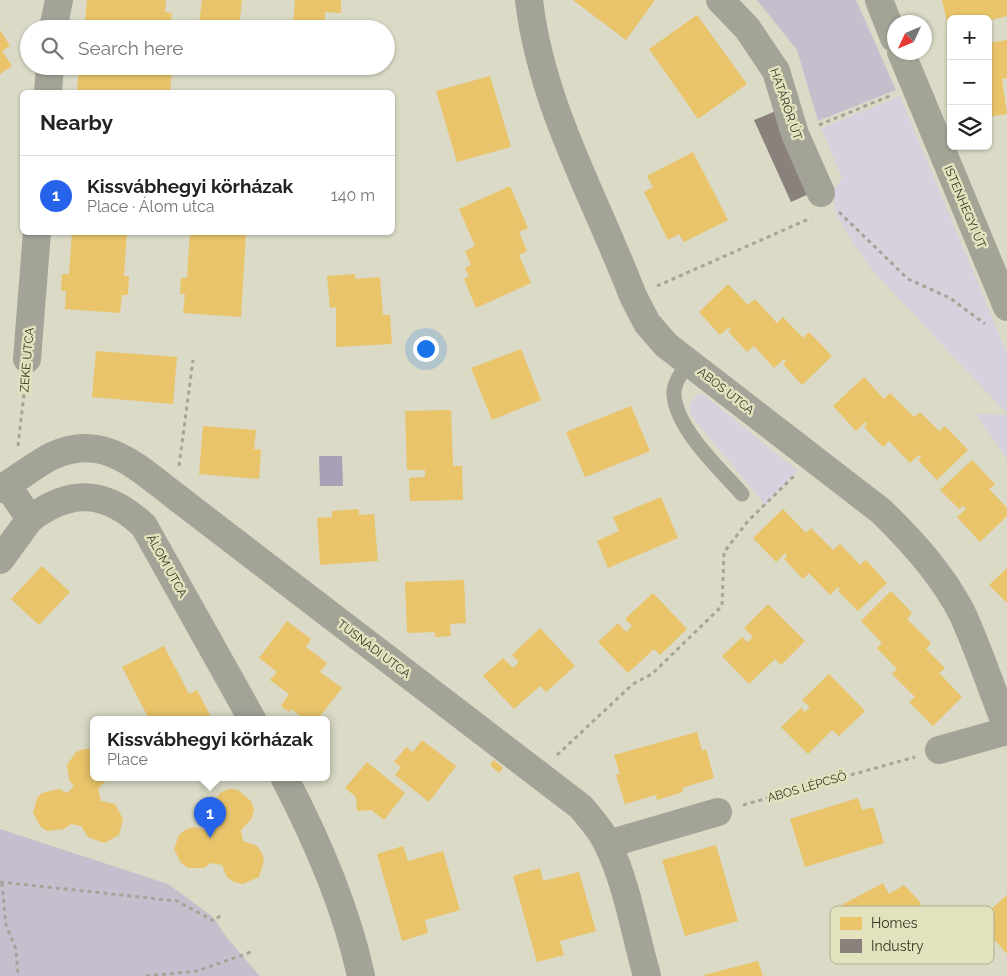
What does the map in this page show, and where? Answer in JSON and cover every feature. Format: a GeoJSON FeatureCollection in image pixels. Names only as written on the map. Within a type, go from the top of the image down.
{"type":"FeatureCollection","features":[{"type":"Feature","properties":{"kind":"street"},"geometry":{"type":"LineString","coordinates":[[56,20],[59,0]]}},
{"type":"Feature","properties":{"kind":"street","name":"ABOS UTCA"},"geometry":{"type":"LineString","coordinates":[[529,0],[538,54],[550,95],[633,296],[647,323],[666,345],[881,511],[909,538],[944,582],[962,613],[1007,730]]}},
{"type":"Feature","properties":{"kind":"street","name":"HATÁRŐR ÚT"},"geometry":{"type":"LineString","coordinates":[[720,0],[747,28],[776,71],[795,134],[825,202]]}},
{"type":"Feature","properties":{"kind":"street"},"geometry":{"type":"LineString","coordinates":[[879,0],[887,20]]}},
{"type":"Feature","properties":{"kind":"street","name":"ISTENHEGYI ÚT"},"geometry":{"type":"LineString","coordinates":[[904,60],[1007,307]]}},
{"type":"Feature","properties":{"kind":"street"},"geometry":{"type":"LineString","coordinates":[[48,90],[49,75]]}},
{"type":"Feature","properties":{"kind":"street","name":"ZEKE UTCA"},"geometry":{"type":"LineString","coordinates":[[27,359],[37,235]]}},
{"type":"Feature","properties":{"kind":"street","name":"TUSNÁDI UTCA"},"geometry":{"type":"LineString","coordinates":[[3,487],[52,457],[71,449],[94,447],[115,454],[175,496],[581,807],[596,824],[608,844],[616,865],[647,976]]}},
{"type":"Feature","properties":{"kind":"street"},"geometry":{"type":"LineString","coordinates":[[3,487],[30,519]]}},
{"type":"Feature","properties":{"kind":"street","name":"ÁLOM UTCA"},"geometry":{"type":"LineString","coordinates":[[0,560],[30,519],[46,507],[62,500],[76,497],[96,498],[117,504],[132,514],[144,526],[250,716]]}},
{"type":"Feature","properties":{"kind":"street"},"geometry":{"type":"LineString","coordinates":[[939,750],[1007,730]]}},
{"type":"Feature","properties":{"kind":"street"},"geometry":{"type":"LineString","coordinates":[[286,781],[305,817],[352,934],[361,976]]}},
{"type":"Feature","properties":{"kind":"street"},"geometry":{"type":"LineString","coordinates":[[608,844],[718,812]]}},
{"type":"Feature","properties":{"kind":"lane"},"geometry":{"type":"LineString","coordinates":[[689,362],[679,376],[674,396],[680,417],[699,445],[742,494]]}},
{"type":"Feature","properties":{"kind":"path"},"geometry":{"type":"LineString","coordinates":[[795,134],[900,92]]}},
{"type":"Feature","properties":{"kind":"path"},"geometry":{"type":"LineString","coordinates":[[633,296],[825,202],[840,213],[908,279],[950,298],[987,326]]}},
{"type":"Feature","properties":{"kind":"path","name":"ZEKE UTCA"},"geometry":{"type":"LineString","coordinates":[[3,487],[16,460],[27,359]]}},
{"type":"Feature","properties":{"kind":"path"},"geometry":{"type":"LineString","coordinates":[[175,496],[193,360]]}},
{"type":"Feature","properties":{"kind":"path"},"geometry":{"type":"LineString","coordinates":[[537,774],[633,684],[652,674],[722,606],[724,552],[748,521],[813,458]]}},
{"type":"Feature","properties":{"kind":"path","name":"ABOS LÉPCSŐ"},"geometry":{"type":"LineString","coordinates":[[718,812],[939,750]]}},
{"type":"Feature","properties":{"kind":"path"},"geometry":{"type":"LineString","coordinates":[[18,976],[16,950],[6,925],[1,882],[177,901],[214,921],[221,915]]}},
{"type":"Feature","properties":{"kind":"path"},"geometry":{"type":"LineString","coordinates":[[146,976],[197,971],[251,952]]}},
{"type":"Feature","properties":{"kind":"shaded area"},"geometry":{"type":"Polygon","coordinates":[[[757,0],[856,0],[896,90],[818,121],[797,50],[757,0]]]}},
{"type":"Feature","properties":{"kind":"shaded area"},"geometry":{"type":"Polygon","coordinates":[[[900,96],[1007,353],[1007,414],[875,273],[855,246],[837,216],[832,192],[842,178],[821,128],[900,96]]]}},
{"type":"Feature","properties":{"kind":"shaded area"},"geometry":{"type":"Polygon","coordinates":[[[699,394],[705,396],[798,471],[765,505],[691,415],[689,404],[699,394]]]}},
{"type":"Feature","properties":{"kind":"shaded area"},"geometry":{"type":"Polygon","coordinates":[[[976,414],[1007,415],[1007,459],[976,414]]]}},
{"type":"Feature","properties":{"kind":"shaded area"},"geometry":{"type":"Polygon","coordinates":[[[319,456],[342,456],[343,486],[320,486],[319,456]]]}},
{"type":"Feature","properties":{"kind":"shaded area"},"geometry":{"type":"Polygon","coordinates":[[[0,829],[168,884],[213,917],[227,938],[260,976],[0,976],[0,829]]]}},
{"type":"Feature","properties":{"kind":"building: Homes"},"geometry":{"type":"Polygon","coordinates":[[[87,0],[166,0],[165,12],[172,13],[171,20],[85,20],[87,0]]]}},
{"type":"Feature","properties":{"kind":"building: Homes"},"geometry":{"type":"Polygon","coordinates":[[[202,0],[242,0],[240,20],[200,20],[202,0]]]}},
{"type":"Feature","properties":{"kind":"building: Homes"},"geometry":{"type":"Polygon","coordinates":[[[295,0],[341,0],[341,13],[325,12],[325,20],[293,20],[295,0]]]}},
{"type":"Feature","properties":{"kind":"building: Homes"},"geometry":{"type":"Polygon","coordinates":[[[573,0],[655,0],[626,40],[573,0]]]}},
{"type":"Feature","properties":{"kind":"building: Homes"},"geometry":{"type":"Polygon","coordinates":[[[942,0],[1007,0],[1007,16],[992,20],[992,15],[947,15],[947,21],[942,0]]]}},
{"type":"Feature","properties":{"kind":"building: Homes"},"geometry":{"type":"Polygon","coordinates":[[[697,15],[747,84],[698,119],[649,49],[697,15]]]}},
{"type":"Feature","properties":{"kind":"building: Homes"},"geometry":{"type":"Polygon","coordinates":[[[0,30],[10,46],[2,51],[12,66],[0,74],[0,30]]]}},
{"type":"Feature","properties":{"kind":"building: Homes"},"geometry":{"type":"Polygon","coordinates":[[[1007,40],[1007,78],[1002,79],[1007,114],[992,116],[992,60],[992,42],[1007,40]]]}},
{"type":"Feature","properties":{"kind":"building: Homes"},"geometry":{"type":"Polygon","coordinates":[[[78,75],[172,75],[170,90],[77,90],[78,75]]]}},
{"type":"Feature","properties":{"kind":"building: Homes"},"geometry":{"type":"Polygon","coordinates":[[[490,76],[511,147],[457,162],[436,91],[490,76]]]}},
{"type":"Feature","properties":{"kind":"building: Homes"},"geometry":{"type":"Polygon","coordinates":[[[693,152],[728,220],[684,242],[679,234],[668,240],[644,192],[653,187],[647,176],[693,152]]]}},
{"type":"Feature","properties":{"kind":"building: Homes"},"geometry":{"type":"Polygon","coordinates":[[[510,186],[528,228],[519,232],[527,251],[519,255],[531,283],[476,308],[464,279],[469,276],[465,268],[471,265],[465,251],[475,246],[459,209],[510,186]]]}},
{"type":"Feature","properties":{"kind":"building: Homes"},"geometry":{"type":"Polygon","coordinates":[[[72,235],[127,235],[124,276],[129,276],[128,295],[122,295],[120,313],[65,309],[66,291],[61,291],[62,274],[69,274],[72,235]]]}},
{"type":"Feature","properties":{"kind":"building: Homes"},"geometry":{"type":"Polygon","coordinates":[[[190,235],[246,235],[241,317],[183,313],[185,294],[180,294],[181,278],[187,278],[190,235]]]}},
{"type":"Feature","properties":{"kind":"building: Homes"},"geometry":{"type":"Polygon","coordinates":[[[355,274],[355,279],[380,277],[383,315],[390,315],[392,344],[336,347],[336,307],[330,308],[327,276],[355,274]]]}},
{"type":"Feature","properties":{"kind":"building: Homes"},"geometry":{"type":"Polygon","coordinates":[[[728,284],[748,305],[755,299],[777,323],[783,317],[803,338],[809,332],[832,356],[802,385],[783,364],[786,361],[784,359],[774,368],[754,346],[747,352],[728,331],[731,329],[729,327],[720,335],[699,312],[728,284]]]}},
{"type":"Feature","properties":{"kind":"building: Homes"},"geometry":{"type":"Polygon","coordinates":[[[521,349],[541,400],[492,420],[471,368],[521,349]]]}},
{"type":"Feature","properties":{"kind":"building: Homes"},"geometry":{"type":"Polygon","coordinates":[[[96,351],[177,357],[173,404],[92,397],[96,351]]]}},
{"type":"Feature","properties":{"kind":"building: Homes"},"geometry":{"type":"Polygon","coordinates":[[[864,377],[884,399],[890,393],[914,417],[920,412],[939,431],[945,426],[968,450],[937,480],[918,460],[921,457],[919,455],[910,463],[889,441],[883,447],[864,427],[867,424],[865,422],[856,431],[833,406],[864,377]]]}},
{"type":"Feature","properties":{"kind":"building: Homes"},"geometry":{"type":"Polygon","coordinates":[[[631,406],[650,451],[585,477],[566,432],[631,406]]]}},
{"type":"Feature","properties":{"kind":"building: Homes"},"geometry":{"type":"Polygon","coordinates":[[[451,410],[453,466],[462,466],[463,500],[410,501],[409,478],[425,477],[425,470],[407,470],[405,411],[451,410]]]}},
{"type":"Feature","properties":{"kind":"building: Homes"},"geometry":{"type":"Polygon","coordinates":[[[203,426],[256,430],[254,449],[261,450],[259,479],[199,474],[203,426]]]}},
{"type":"Feature","properties":{"kind":"building: Homes"},"geometry":{"type":"Polygon","coordinates":[[[972,460],[995,484],[989,489],[1007,508],[1007,516],[980,542],[957,517],[966,509],[963,506],[959,509],[940,490],[972,460]]]}},
{"type":"Feature","properties":{"kind":"building: Homes"},"geometry":{"type":"Polygon","coordinates":[[[661,497],[678,538],[608,568],[597,541],[619,531],[613,517],[661,497]]]}},
{"type":"Feature","properties":{"kind":"building: Homes"},"geometry":{"type":"Polygon","coordinates":[[[359,509],[359,515],[374,514],[378,561],[320,565],[317,518],[332,517],[332,511],[359,509]]]}},
{"type":"Feature","properties":{"kind":"building: Homes"},"geometry":{"type":"Polygon","coordinates":[[[783,509],[806,533],[811,528],[833,550],[840,544],[860,565],[866,560],[887,583],[858,611],[838,591],[840,589],[838,587],[830,595],[809,573],[803,579],[784,559],[787,556],[785,553],[776,562],[753,538],[783,509]]]}},
{"type":"Feature","properties":{"kind":"building: Homes"},"geometry":{"type":"Polygon","coordinates":[[[42,566],[70,592],[39,625],[11,599],[42,566]]]}},
{"type":"Feature","properties":{"kind":"building: Homes"},"geometry":{"type":"Polygon","coordinates":[[[1007,568],[1007,603],[989,585],[1007,568]]]}},
{"type":"Feature","properties":{"kind":"building: Homes"},"geometry":{"type":"Polygon","coordinates":[[[464,580],[466,623],[450,624],[451,636],[435,637],[435,632],[407,633],[405,582],[464,580]]]}},
{"type":"Feature","properties":{"kind":"building: Homes"},"geometry":{"type":"Polygon","coordinates":[[[891,591],[912,613],[907,619],[931,643],[926,649],[945,668],[939,673],[962,697],[933,726],[909,702],[915,697],[892,674],[897,669],[877,648],[882,643],[861,621],[891,591]]]}},
{"type":"Feature","properties":{"kind":"building: Homes"},"geometry":{"type":"Polygon","coordinates":[[[653,593],[687,629],[660,655],[654,649],[628,673],[598,642],[618,623],[626,632],[632,626],[625,619],[653,593]]]}},
{"type":"Feature","properties":{"kind":"building: Homes"},"geometry":{"type":"Polygon","coordinates":[[[768,604],[805,641],[781,665],[775,659],[749,684],[722,656],[742,637],[747,642],[753,637],[744,628],[768,604]]]}},
{"type":"Feature","properties":{"kind":"building: Homes"},"geometry":{"type":"Polygon","coordinates":[[[287,621],[311,639],[306,647],[327,663],[320,672],[342,688],[320,716],[300,716],[291,709],[289,712],[281,706],[289,694],[270,680],[277,672],[259,658],[287,621]]]}},
{"type":"Feature","properties":{"kind":"building: Homes"},"geometry":{"type":"Polygon","coordinates":[[[540,628],[575,666],[546,692],[540,686],[514,709],[483,676],[503,658],[513,668],[519,662],[512,655],[540,628]]]}},
{"type":"Feature","properties":{"kind":"building: Homes"},"geometry":{"type":"Polygon","coordinates":[[[164,646],[189,694],[197,690],[210,716],[147,716],[122,667],[164,646]]]}},
{"type":"Feature","properties":{"kind":"building: Homes"},"geometry":{"type":"Polygon","coordinates":[[[829,674],[865,711],[839,736],[832,730],[808,754],[781,727],[801,708],[805,712],[810,707],[802,700],[829,674]]]}},
{"type":"Feature","properties":{"kind":"building: Homes"},"geometry":{"type":"Polygon","coordinates":[[[697,732],[702,751],[706,749],[714,778],[682,788],[683,792],[657,800],[656,795],[625,804],[616,775],[620,774],[614,755],[697,732]]]}},
{"type":"Feature","properties":{"kind":"building: Homes"},"geometry":{"type":"Polygon","coordinates":[[[422,740],[456,766],[429,802],[395,775],[401,767],[394,762],[406,747],[413,752],[422,740]]]}},
{"type":"Feature","properties":{"kind":"building: Homes"},"geometry":{"type":"Polygon","coordinates":[[[90,749],[90,781],[105,781],[98,789],[101,801],[115,804],[123,819],[119,835],[104,843],[88,837],[81,826],[71,824],[64,829],[47,831],[40,826],[33,813],[37,798],[42,793],[59,789],[67,793],[74,786],[69,780],[67,765],[76,752],[90,749]]]}},
{"type":"Feature","properties":{"kind":"building: Homes"},"geometry":{"type":"Polygon","coordinates":[[[494,760],[503,768],[499,773],[490,765],[494,760]]]}},
{"type":"Feature","properties":{"kind":"building: Homes"},"geometry":{"type":"Polygon","coordinates":[[[367,762],[405,793],[384,820],[371,810],[357,811],[356,797],[345,788],[367,762]]]}},
{"type":"Feature","properties":{"kind":"building: Homes"},"geometry":{"type":"Polygon","coordinates":[[[230,789],[238,790],[251,801],[254,809],[252,818],[241,830],[243,841],[257,846],[262,853],[264,861],[259,877],[243,884],[234,882],[227,877],[222,865],[211,863],[204,868],[188,868],[181,863],[174,849],[179,835],[185,830],[193,827],[209,831],[217,825],[211,811],[212,804],[221,792],[230,789]]]}},
{"type":"Feature","properties":{"kind":"building: Homes"},"geometry":{"type":"Polygon","coordinates":[[[858,798],[862,810],[873,807],[884,843],[805,867],[790,819],[858,798]]]}},
{"type":"Feature","properties":{"kind":"building: Homes"},"geometry":{"type":"Polygon","coordinates":[[[716,845],[738,921],[685,936],[662,860],[716,845]]]}},
{"type":"Feature","properties":{"kind":"building: Homes"},"geometry":{"type":"Polygon","coordinates":[[[403,846],[408,861],[443,851],[460,910],[425,920],[428,933],[402,941],[377,854],[403,846]]]}},
{"type":"Feature","properties":{"kind":"building: Homes"},"geometry":{"type":"Polygon","coordinates":[[[540,868],[543,881],[579,872],[596,931],[560,941],[564,955],[537,962],[513,876],[540,868]]]}},
{"type":"Feature","properties":{"kind":"building: Homes"},"geometry":{"type":"Polygon","coordinates":[[[883,883],[889,894],[904,885],[922,906],[840,906],[883,883]]]}},
{"type":"Feature","properties":{"kind":"building: Homes"},"geometry":{"type":"Polygon","coordinates":[[[1007,895],[1007,954],[994,939],[994,907],[1007,895]]]}},
{"type":"Feature","properties":{"kind":"building: Homes"},"geometry":{"type":"Polygon","coordinates":[[[758,961],[763,976],[704,975],[758,961]]]}},
{"type":"Feature","properties":{"kind":"building: Industry"},"geometry":{"type":"Polygon","coordinates":[[[776,111],[813,192],[791,202],[754,120],[776,111]]]}},
{"type":"Feature","properties":{"kind":"place","name":"Kissvábhegyi körházak"},"geometry":{"type":"Point","coordinates":[210,838]}}]}
